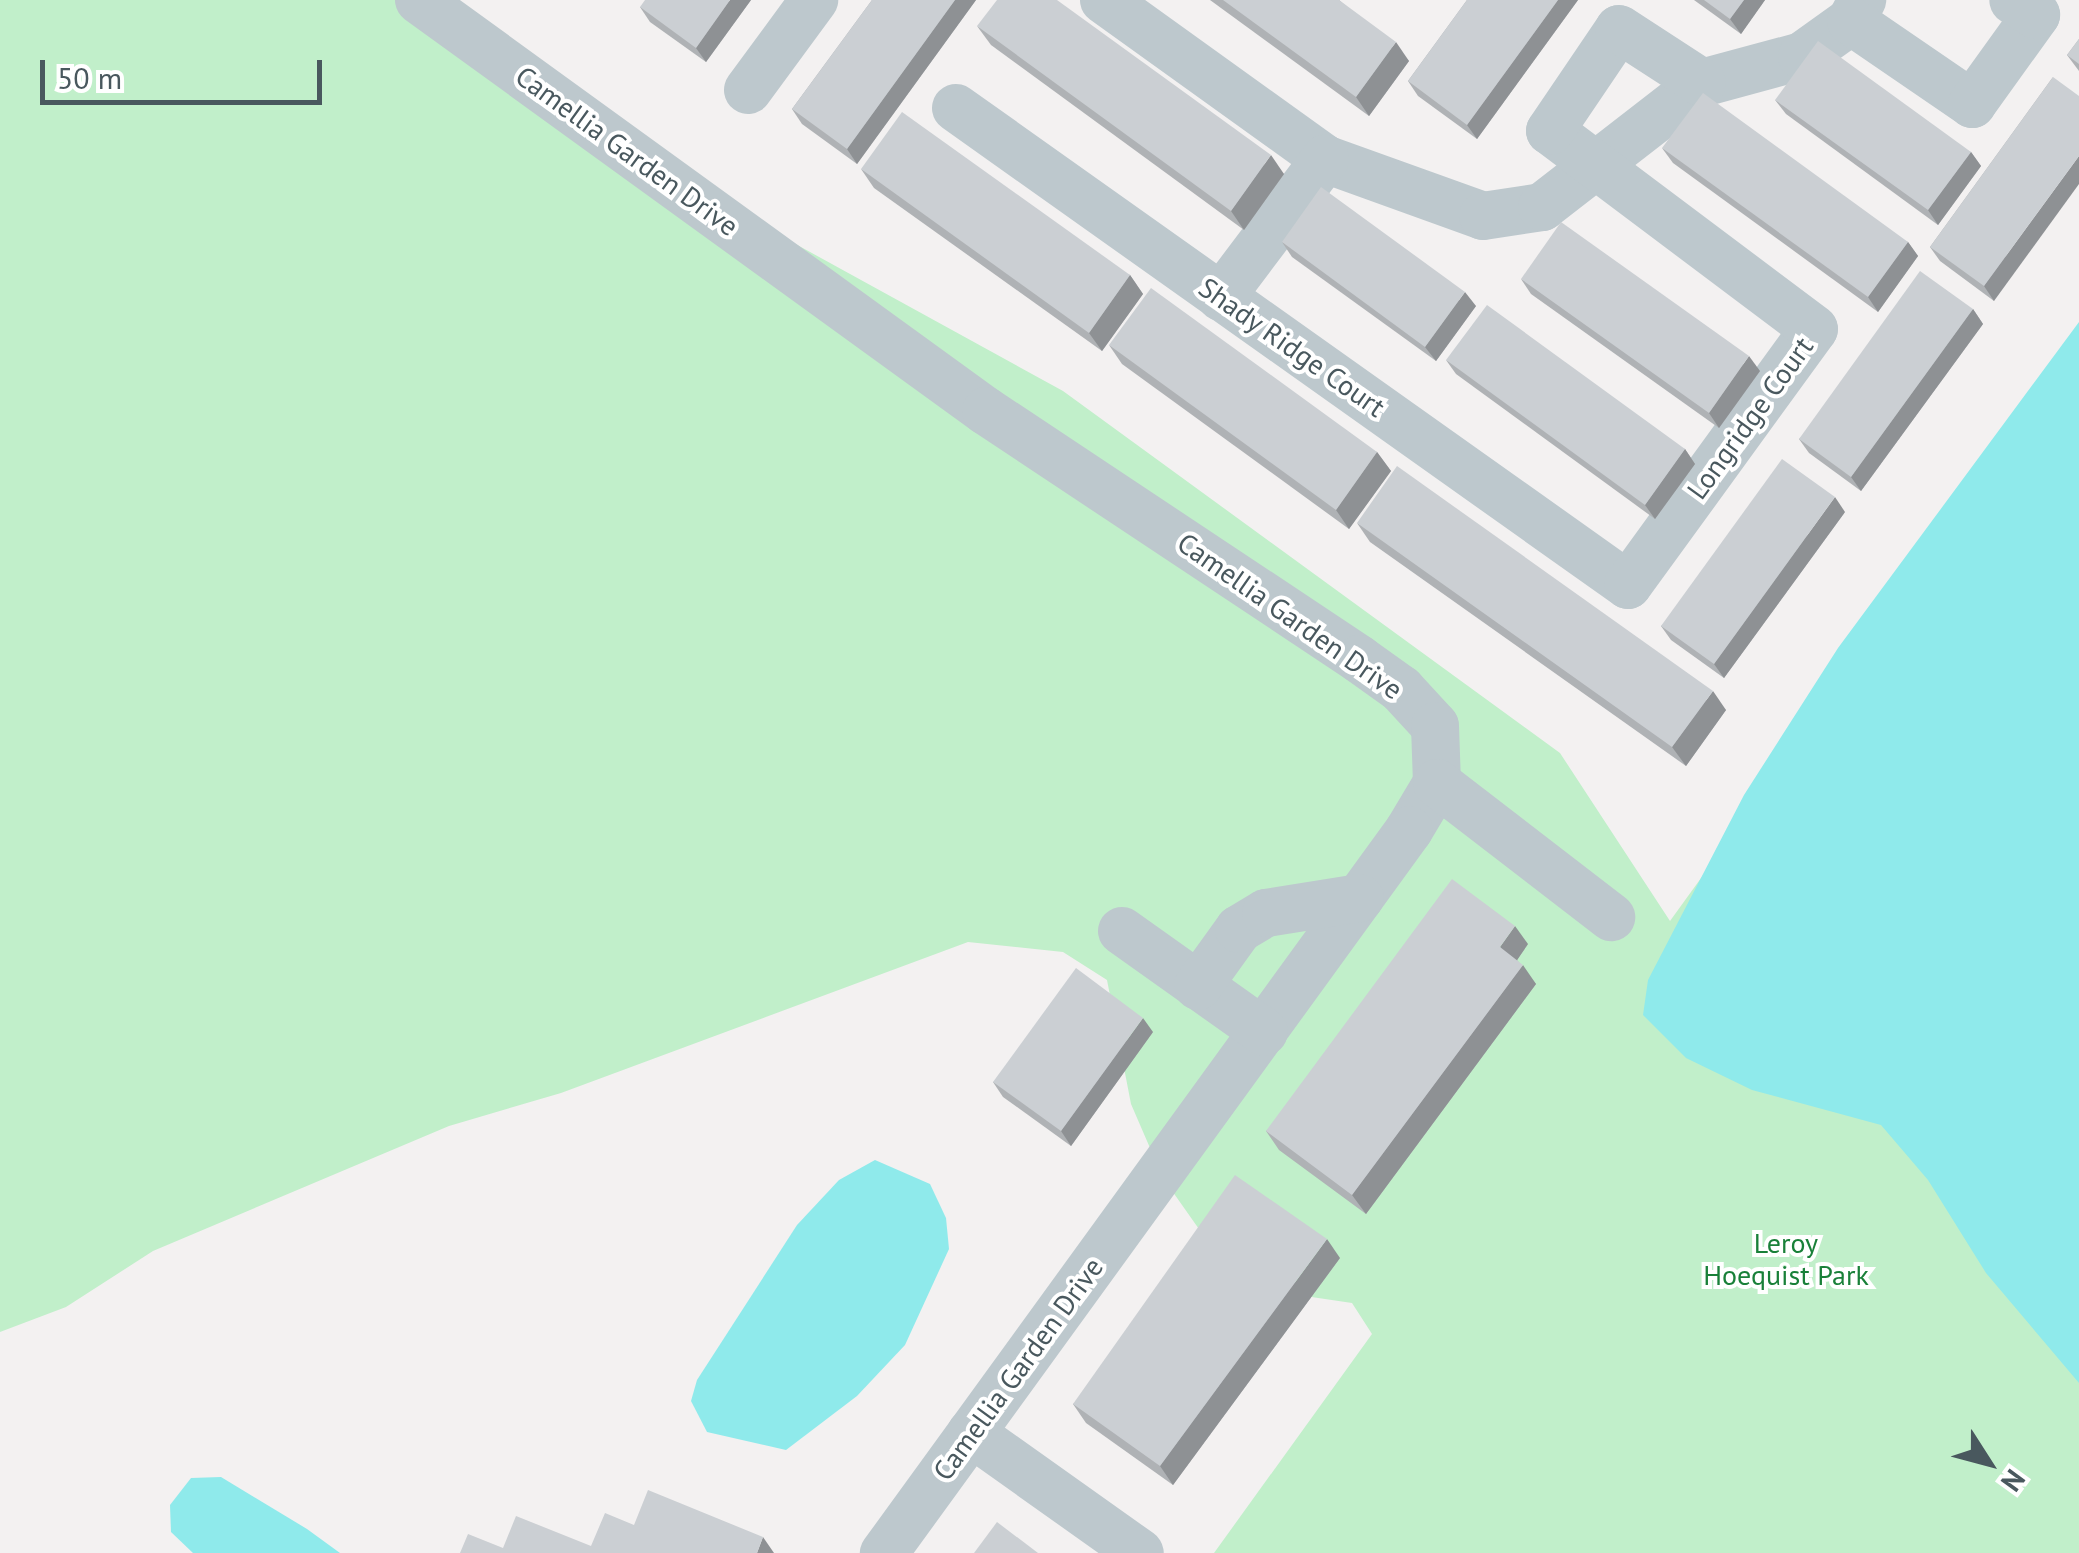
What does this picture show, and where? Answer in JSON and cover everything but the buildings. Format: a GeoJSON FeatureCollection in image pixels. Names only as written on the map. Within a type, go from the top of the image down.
{"type":"FeatureCollection","features":[{"type":"Feature","properties":{"kind":"lane","name":"Camellia Garden Drive"},"geometry":{"type":"LineString","coordinates":[[419,0],[986,411],[1401,689],[1435,726],[1437,783],[1264,1032],[884,1553]]}},
{"type":"Feature","properties":{"kind":"lane"},"geometry":{"type":"LineString","coordinates":[[748,90],[814,0]]}},
{"type":"Feature","properties":{"kind":"lane"},"geometry":{"type":"LineString","coordinates":[[1104,0],[1326,159],[1482,216],[1542,206],[1592,162],[1702,83],[1802,56],[1856,11],[1972,104],[2036,15],[2014,0]]}},
{"type":"Feature","properties":{"kind":"lane"},"geometry":{"type":"LineString","coordinates":[[1592,162],[1550,131],[1619,28],[1702,83]]}},
{"type":"Feature","properties":{"kind":"lane","name":"Shady Ridge Court"},"geometry":{"type":"LineString","coordinates":[[956,108],[1628,585]]}},
{"type":"Feature","properties":{"kind":"lane"},"geometry":{"type":"LineString","coordinates":[[1221,296],[1326,159]]}},
{"type":"Feature","properties":{"kind":"lane","name":"Longridge Court"},"geometry":{"type":"LineString","coordinates":[[1592,162],[1814,329],[1628,585]]}},
{"type":"Feature","properties":{"kind":"lane"},"geometry":{"type":"LineString","coordinates":[[1437,783],[1611,918]]}},
{"type":"Feature","properties":{"kind":"lane"},"geometry":{"type":"LineString","coordinates":[[1198,986],[1239,929],[1266,913],[1360,898]]}},
{"type":"Feature","properties":{"kind":"lane"},"geometry":{"type":"LineString","coordinates":[[1122,930],[1264,1032]]}},
{"type":"Feature","properties":{"kind":"lane"},"geometry":{"type":"LineString","coordinates":[[971,1433],[1140,1553]]}},
{"type":"Feature","properties":{"kind":"green space","name":"Leroy Hoequist Park"},"geometry":{"type":"Polygon","coordinates":[[[0,0],[401,0],[699,191],[1063,391],[1560,753],[1670,921],[2079,355],[2079,1553],[1214,1553],[1372,1334],[1352,1303],[1271,1291],[1213,1249],[1163,1178],[1131,1104],[1107,980],[1063,952],[968,942],[561,1093],[449,1126],[153,1251],[66,1307],[0,1332],[0,0]]]}},
{"type":"Feature","properties":{"kind":"water"},"geometry":{"type":"Polygon","coordinates":[[[2079,322],[2079,1383],[1986,1273],[1928,1180],[1881,1125],[1752,1090],[1686,1058],[1643,1015],[1648,980],[1744,795],[1838,648],[2079,322]]]}},
{"type":"Feature","properties":{"kind":"water"},"geometry":{"type":"Polygon","coordinates":[[[875,1160],[930,1184],[946,1218],[949,1249],[905,1345],[857,1396],[786,1450],[707,1432],[691,1401],[697,1380],[797,1225],[839,1180],[875,1160]]]}},
{"type":"Feature","properties":{"kind":"water"},"geometry":{"type":"Polygon","coordinates":[[[221,1477],[340,1553],[193,1553],[171,1532],[170,1505],[191,1478],[221,1477]]]}}]}
